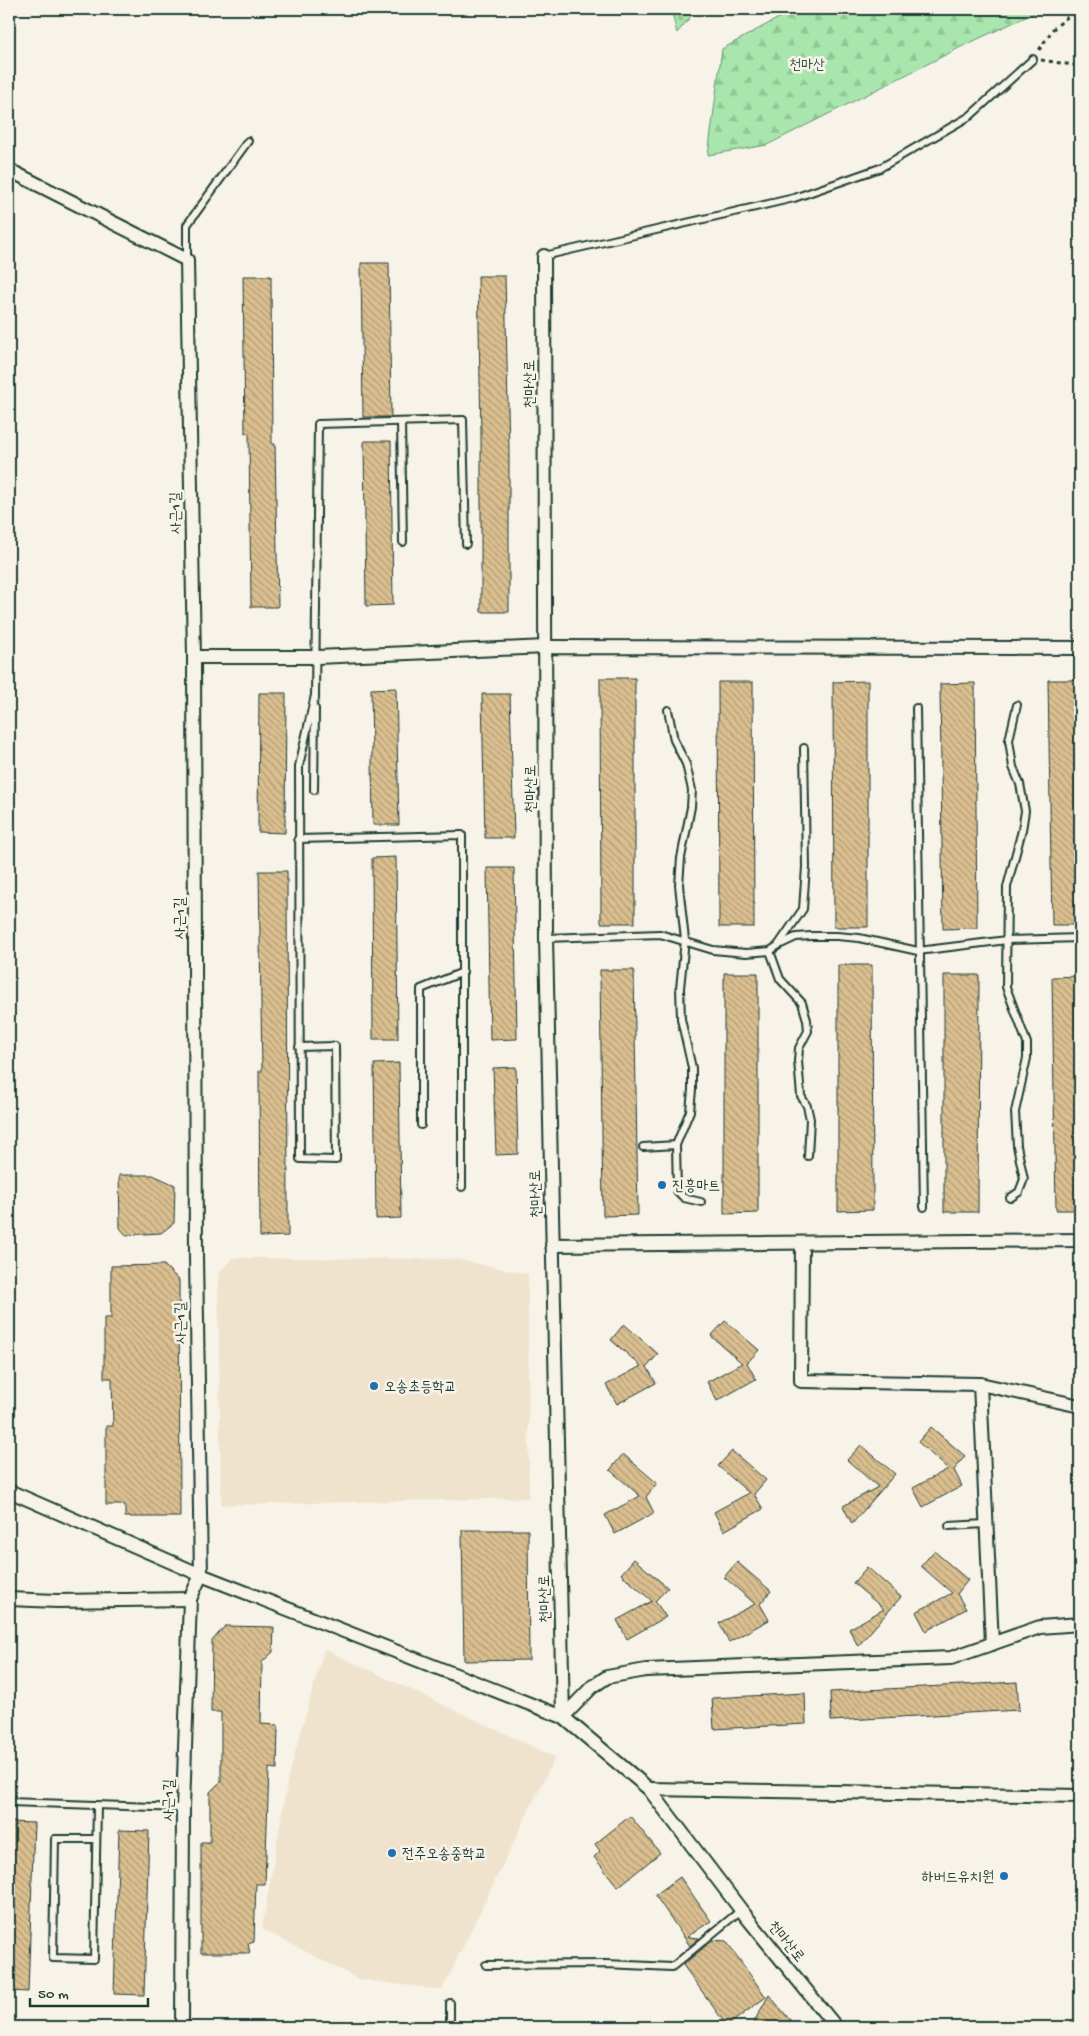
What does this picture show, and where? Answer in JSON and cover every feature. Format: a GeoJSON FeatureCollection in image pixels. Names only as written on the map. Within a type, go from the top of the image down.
{"type":"FeatureCollection","features":[{"type":"Feature","properties":{"kind":"street"},"geometry":{"type":"LineString","coordinates":[[9,170],[187,260]]}},
{"type":"Feature","properties":{"kind":"street","name":"천마산로"},"geometry":{"type":"LineString","coordinates":[[544,256],[546,938],[563,1717],[649,1789],[741,1910],[836,2027]]}},
{"type":"Feature","properties":{"kind":"street","name":"사근1길"},"geometry":{"type":"LineString","coordinates":[[182,2027],[183,1808],[190,1600],[201,1575],[196,1257],[194,657],[187,260]]}},
{"type":"Feature","properties":{"kind":"street"},"geometry":{"type":"LineString","coordinates":[[194,657],[317,657],[546,647],[1080,648]]}},
{"type":"Feature","properties":{"kind":"street"},"geometry":{"type":"LineString","coordinates":[[552,1245],[1080,1240]]}},
{"type":"Feature","properties":{"kind":"street"},"geometry":{"type":"LineString","coordinates":[[802,1243],[801,1381],[980,1384],[1080,1406]]}},
{"type":"Feature","properties":{"kind":"street"},"geometry":{"type":"LineString","coordinates":[[980,1384],[992,1644]]}},
{"type":"Feature","properties":{"kind":"street"},"geometry":{"type":"LineString","coordinates":[[9,1491],[201,1575],[563,1717],[592,1687],[607,1677],[646,1670],[951,1658],[1040,1627],[1080,1624]]}},
{"type":"Feature","properties":{"kind":"street"},"geometry":{"type":"LineString","coordinates":[[9,1599],[57,1601],[190,1600]]}},
{"type":"Feature","properties":{"kind":"street"},"geometry":{"type":"LineString","coordinates":[[649,1789],[1080,1796]]}},
{"type":"Feature","properties":{"kind":"lane"},"geometry":{"type":"LineString","coordinates":[[544,256],[794,198],[880,168],[970,116],[1033,59]]}},
{"type":"Feature","properties":{"kind":"lane"},"geometry":{"type":"LineString","coordinates":[[187,260],[187,225],[248,141]]}},
{"type":"Feature","properties":{"kind":"lane"},"geometry":{"type":"LineString","coordinates":[[314,790],[317,657],[318,424],[463,420],[466,544]]}},
{"type":"Feature","properties":{"kind":"lane"},"geometry":{"type":"LineString","coordinates":[[401,422],[403,542]]}},
{"type":"Feature","properties":{"kind":"lane"},"geometry":{"type":"LineString","coordinates":[[299,1047],[335,1046],[336,1160],[300,1159],[299,1047],[298,839],[299,766],[315,695]]}},
{"type":"Feature","properties":{"kind":"lane"},"geometry":{"type":"LineString","coordinates":[[1010,1198],[1019,1192],[1024,1180],[1017,1146],[1015,1112],[1027,1050],[1027,1043],[1006,987],[1007,888],[1025,811],[1020,784],[1013,767],[1010,740],[1017,705]]}},
{"type":"Feature","properties":{"kind":"lane"},"geometry":{"type":"LineString","coordinates":[[916,708],[918,951],[924,1207]]}},
{"type":"Feature","properties":{"kind":"lane"},"geometry":{"type":"LineString","coordinates":[[668,710],[674,740],[686,764],[692,790],[679,874],[681,920],[685,941],[680,1006],[683,1033],[692,1068],[692,1090],[690,1111],[676,1145],[677,1191],[684,1198],[701,1202]]}},
{"type":"Feature","properties":{"kind":"lane"},"geometry":{"type":"LineString","coordinates":[[779,945],[803,909],[806,867],[804,748]]}},
{"type":"Feature","properties":{"kind":"lane"},"geometry":{"type":"LineString","coordinates":[[298,839],[462,835],[462,1187]]}},
{"type":"Feature","properties":{"kind":"lane"},"geometry":{"type":"LineString","coordinates":[[546,938],[660,934],[713,950],[746,952],[770,951],[796,937],[837,936],[859,938],[918,951],[1007,940],[1080,938]]}},
{"type":"Feature","properties":{"kind":"lane"},"geometry":{"type":"LineString","coordinates":[[770,951],[780,979],[802,1003],[807,1020],[808,1031],[799,1048],[798,1061],[801,1096],[807,1106],[810,1119],[808,1156]]}},
{"type":"Feature","properties":{"kind":"lane"},"geometry":{"type":"LineString","coordinates":[[421,1125],[421,989],[463,972]]}},
{"type":"Feature","properties":{"kind":"lane"},"geometry":{"type":"LineString","coordinates":[[643,1146],[676,1145]]}},
{"type":"Feature","properties":{"kind":"lane"},"geometry":{"type":"LineString","coordinates":[[949,1526],[985,1524]]}},
{"type":"Feature","properties":{"kind":"lane"},"geometry":{"type":"LineString","coordinates":[[9,1802],[183,1808]]}},
{"type":"Feature","properties":{"kind":"lane"},"geometry":{"type":"LineString","coordinates":[[95,1839],[55,1839],[53,1958],[94,1959],[96,1806]]}},
{"type":"Feature","properties":{"kind":"lane"},"geometry":{"type":"LineString","coordinates":[[486,1964],[606,1964],[672,1967],[741,1910]]}},
{"type":"Feature","properties":{"kind":"lane"},"geometry":{"type":"LineString","coordinates":[[450,2003],[450,2027]]}},
{"type":"Feature","properties":{"kind":"path"},"geometry":{"type":"LineString","coordinates":[[1077,9],[1053,29],[1033,59],[1080,66]]}},
{"type":"Feature","properties":{"kind":"shaded area","name":"오송초등학교"},"geometry":{"type":"Polygon","coordinates":[[[232,1258],[455,1259],[528,1274],[529,1498],[221,1505],[218,1274],[232,1258]]]}},
{"type":"Feature","properties":{"kind":"shaded area","name":"전주오송중학교"},"geometry":{"type":"Polygon","coordinates":[[[324,1649],[555,1757],[442,1990],[358,1979],[262,1929],[288,1778],[324,1649]]]}},
{"type":"Feature","properties":{"kind":"green space"},"geometry":{"type":"Polygon","coordinates":[[[671,9],[697,9],[677,33],[671,9]]]}},
{"type":"Feature","properties":{"kind":"green space","name":"천마산"},"geometry":{"type":"Polygon","coordinates":[[[795,9],[1043,9],[967,44],[767,145],[708,155],[722,49],[795,9]]]}},
{"type":"Feature","properties":{"kind":"building"},"geometry":{"type":"Polygon","coordinates":[[[361,263],[389,263],[391,417],[363,417],[361,263]]]}},
{"type":"Feature","properties":{"kind":"building"},"geometry":{"type":"Polygon","coordinates":[[[243,276],[271,276],[272,444],[275,444],[278,607],[251,607],[249,433],[245,433],[243,276]]]}},
{"type":"Feature","properties":{"kind":"building"},"geometry":{"type":"Polygon","coordinates":[[[478,276],[505,276],[509,452],[509,612],[481,612],[481,433],[478,276]]]}},
{"type":"Feature","properties":{"kind":"building"},"geometry":{"type":"Polygon","coordinates":[[[364,441],[391,441],[393,605],[366,606],[364,441]]]}},
{"type":"Feature","properties":{"kind":"building"},"geometry":{"type":"Polygon","coordinates":[[[600,678],[635,678],[635,923],[601,923],[600,678]]]}},
{"type":"Feature","properties":{"kind":"building"},"geometry":{"type":"Polygon","coordinates":[[[1048,680],[1080,680],[1080,925],[1052,925],[1048,680]]]}},
{"type":"Feature","properties":{"kind":"building"},"geometry":{"type":"Polygon","coordinates":[[[868,681],[868,927],[834,927],[833,682],[868,681]]]}},
{"type":"Feature","properties":{"kind":"building"},"geometry":{"type":"Polygon","coordinates":[[[718,682],[753,682],[754,927],[719,927],[718,682]]]}},
{"type":"Feature","properties":{"kind":"building"},"geometry":{"type":"Polygon","coordinates":[[[975,683],[977,928],[943,929],[940,684],[975,683]]]}},
{"type":"Feature","properties":{"kind":"building"},"geometry":{"type":"Polygon","coordinates":[[[396,688],[399,825],[373,825],[371,689],[396,688]]]}},
{"type":"Feature","properties":{"kind":"building"},"geometry":{"type":"Polygon","coordinates":[[[259,693],[286,693],[285,833],[258,832],[259,693]]]}},
{"type":"Feature","properties":{"kind":"building"},"geometry":{"type":"Polygon","coordinates":[[[482,694],[510,694],[514,838],[485,838],[482,694]]]}},
{"type":"Feature","properties":{"kind":"building"},"geometry":{"type":"Polygon","coordinates":[[[396,857],[398,1039],[373,1039],[372,858],[396,857]]]}},
{"type":"Feature","properties":{"kind":"building"},"geometry":{"type":"Polygon","coordinates":[[[487,868],[514,868],[517,1039],[490,1040],[487,868]]]}},
{"type":"Feature","properties":{"kind":"building"},"geometry":{"type":"Polygon","coordinates":[[[259,871],[287,871],[288,1236],[260,1237],[259,1071],[262,1071],[259,871]]]}},
{"type":"Feature","properties":{"kind":"building"},"geometry":{"type":"Polygon","coordinates":[[[838,965],[872,965],[873,1210],[838,1211],[838,965]]]}},
{"type":"Feature","properties":{"kind":"building"},"geometry":{"type":"Polygon","coordinates":[[[600,970],[634,970],[638,1215],[603,1216],[600,970]]]}},
{"type":"Feature","properties":{"kind":"building"},"geometry":{"type":"Polygon","coordinates":[[[724,973],[758,973],[758,1213],[724,1214],[724,973]]]}},
{"type":"Feature","properties":{"kind":"building"},"geometry":{"type":"Polygon","coordinates":[[[944,975],[979,975],[978,1212],[944,1212],[944,975]]]}},
{"type":"Feature","properties":{"kind":"building"},"geometry":{"type":"Polygon","coordinates":[[[1080,976],[1080,1210],[1056,1210],[1052,977],[1080,976]]]}},
{"type":"Feature","properties":{"kind":"building"},"geometry":{"type":"Polygon","coordinates":[[[399,1063],[401,1218],[376,1219],[374,1064],[399,1063]]]}},
{"type":"Feature","properties":{"kind":"building"},"geometry":{"type":"Polygon","coordinates":[[[516,1067],[518,1154],[496,1155],[493,1068],[516,1067]]]}},
{"type":"Feature","properties":{"kind":"building"},"geometry":{"type":"Polygon","coordinates":[[[119,1175],[153,1175],[175,1185],[174,1223],[161,1233],[126,1235],[120,1228],[119,1175]]]}},
{"type":"Feature","properties":{"kind":"building"},"geometry":{"type":"Polygon","coordinates":[[[164,1265],[179,1280],[180,1517],[125,1517],[125,1505],[106,1505],[106,1426],[113,1426],[112,1378],[104,1378],[104,1318],[111,1318],[111,1266],[164,1265]]]}},
{"type":"Feature","properties":{"kind":"building"},"geometry":{"type":"Polygon","coordinates":[[[725,1321],[759,1350],[747,1363],[756,1379],[717,1401],[707,1382],[742,1363],[711,1336],[725,1321]]]}},
{"type":"Feature","properties":{"kind":"building"},"geometry":{"type":"Polygon","coordinates":[[[624,1324],[658,1354],[647,1367],[656,1383],[617,1404],[606,1385],[641,1366],[611,1340],[624,1324]]]}},
{"type":"Feature","properties":{"kind":"building"},"geometry":{"type":"Polygon","coordinates":[[[931,1427],[965,1456],[954,1470],[962,1486],[923,1507],[913,1488],[948,1469],[918,1442],[931,1427]]]}},
{"type":"Feature","properties":{"kind":"building"},"geometry":{"type":"Polygon","coordinates":[[[861,1445],[895,1474],[852,1524],[843,1506],[878,1487],[847,1460],[861,1445]]]}},
{"type":"Feature","properties":{"kind":"building"},"geometry":{"type":"Polygon","coordinates":[[[732,1451],[766,1480],[754,1494],[763,1509],[724,1531],[714,1512],[749,1493],[718,1466],[732,1451]]]}},
{"type":"Feature","properties":{"kind":"building"},"geometry":{"type":"Polygon","coordinates":[[[623,1454],[657,1483],[646,1497],[654,1513],[615,1534],[605,1515],[640,1496],[610,1470],[623,1454]]]}},
{"type":"Feature","properties":{"kind":"building"},"geometry":{"type":"Polygon","coordinates":[[[462,1530],[528,1530],[529,1660],[464,1661],[462,1530]]]}},
{"type":"Feature","properties":{"kind":"building"},"geometry":{"type":"Polygon","coordinates":[[[934,1551],[968,1580],[957,1594],[966,1609],[926,1631],[916,1612],[952,1593],[921,1566],[934,1551]]]}},
{"type":"Feature","properties":{"kind":"building"},"geometry":{"type":"Polygon","coordinates":[[[634,1559],[668,1588],[655,1601],[666,1617],[627,1639],[617,1620],[652,1601],[621,1574],[634,1559]]]}},
{"type":"Feature","properties":{"kind":"building"},"geometry":{"type":"Polygon","coordinates":[[[737,1562],[771,1591],[760,1604],[769,1620],[729,1642],[719,1623],[755,1604],[724,1577],[737,1562]]]}},
{"type":"Feature","properties":{"kind":"building"},"geometry":{"type":"Polygon","coordinates":[[[867,1567],[901,1597],[858,1646],[849,1629],[884,1609],[853,1583],[867,1567]]]}},
{"type":"Feature","properties":{"kind":"building"},"geometry":{"type":"Polygon","coordinates":[[[225,1626],[274,1627],[273,1652],[262,1662],[261,1724],[278,1725],[277,1769],[269,1768],[265,1884],[256,1884],[254,1942],[248,1944],[250,1953],[201,1953],[201,1842],[210,1842],[210,1792],[221,1781],[221,1712],[211,1712],[212,1641],[225,1626]]]}},
{"type":"Feature","properties":{"kind":"building"},"geometry":{"type":"Polygon","coordinates":[[[1017,1682],[1019,1710],[831,1721],[830,1692],[1017,1682]]]}},
{"type":"Feature","properties":{"kind":"building"},"geometry":{"type":"Polygon","coordinates":[[[805,1693],[806,1724],[714,1729],[712,1698],[805,1693]]]}},
{"type":"Feature","properties":{"kind":"building"},"geometry":{"type":"Polygon","coordinates":[[[630,1816],[660,1853],[618,1887],[594,1857],[600,1851],[595,1844],[630,1816]]]}},
{"type":"Feature","properties":{"kind":"building"},"geometry":{"type":"Polygon","coordinates":[[[9,1822],[34,1823],[28,1992],[9,1991],[9,1822]]]}},
{"type":"Feature","properties":{"kind":"building"},"geometry":{"type":"Polygon","coordinates":[[[119,1830],[149,1831],[144,1995],[114,1994],[119,1830]]]}},
{"type":"Feature","properties":{"kind":"building"},"geometry":{"type":"Polygon","coordinates":[[[680,1877],[711,1921],[687,1937],[699,1938],[690,1946],[655,1895],[680,1877]]]}},
{"type":"Feature","properties":{"kind":"building"},"geometry":{"type":"Polygon","coordinates":[[[713,1940],[726,1941],[766,1997],[727,2026],[683,1965],[713,1940]]]}},
{"type":"Feature","properties":{"kind":"building"},"geometry":{"type":"Polygon","coordinates":[[[769,1995],[796,2027],[751,2027],[769,1995]]]}},
{"type":"Feature","properties":{"kind":"place","name":"진흥마트"},"geometry":{"type":"Point","coordinates":[662,1185]}},
{"type":"Feature","properties":{"kind":"place","name":"오송초등학교"},"geometry":{"type":"Point","coordinates":[374,1386]}},
{"type":"Feature","properties":{"kind":"place","name":"전주오송중학교"},"geometry":{"type":"Point","coordinates":[392,1853]}},
{"type":"Feature","properties":{"kind":"place","name":"하버드유치원"},"geometry":{"type":"Point","coordinates":[1004,1876]}}]}
